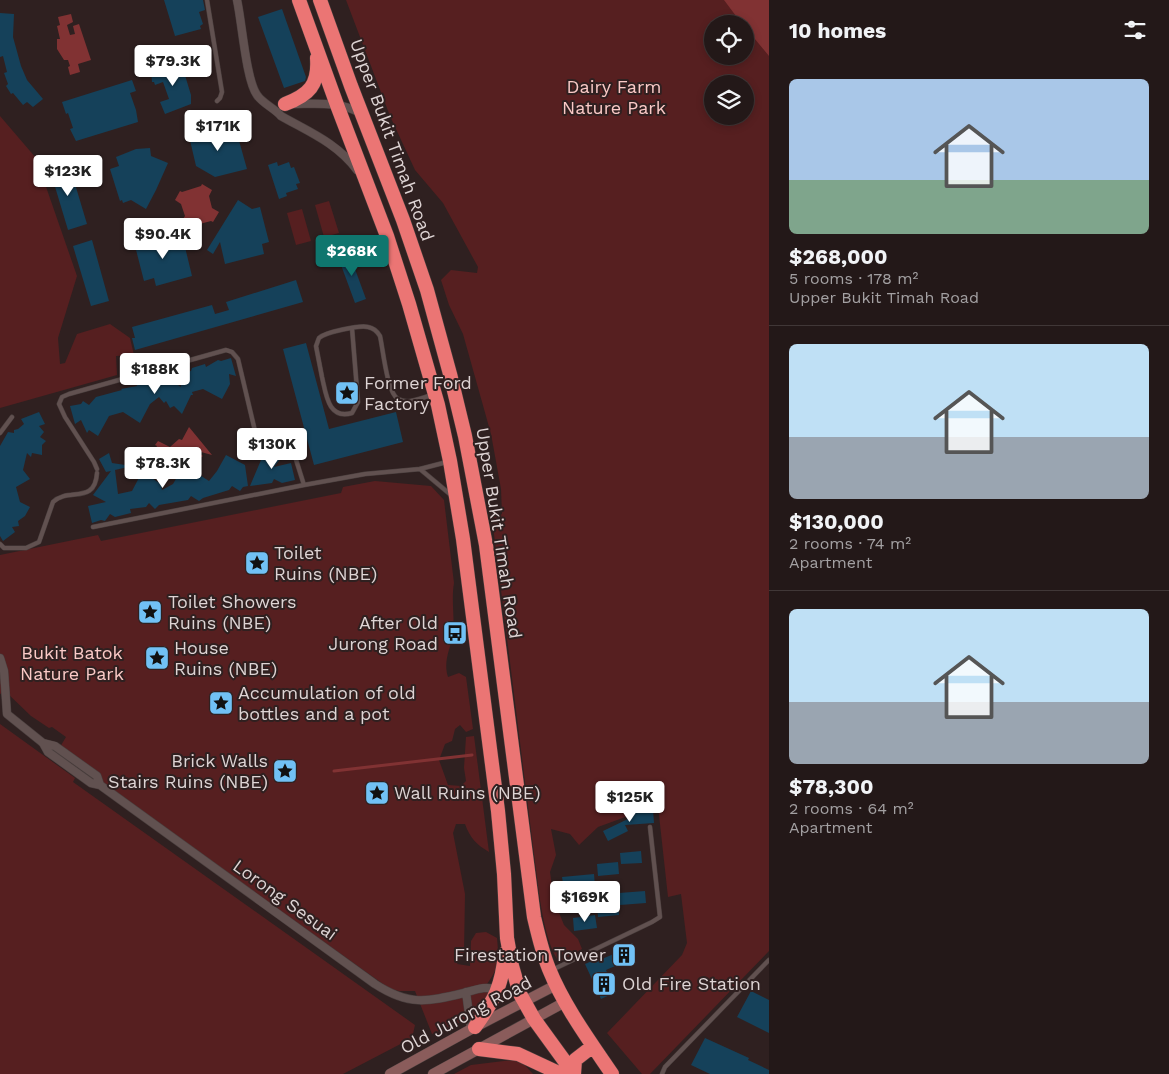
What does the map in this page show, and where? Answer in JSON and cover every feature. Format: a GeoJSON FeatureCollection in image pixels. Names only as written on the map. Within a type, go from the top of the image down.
{"type":"FeatureCollection","features":[{"type":"Feature","properties":{"kind":"highway","name":"Upper Bukit Timah Road"},"geometry":{"type":"LineString","coordinates":[[299,0],[394,256],[436,400],[450,461],[456,498],[483,696],[498,811],[504,874],[507,938],[512,966],[524,1002],[534,1020],[574,1074]]}},
{"type":"Feature","properties":{"kind":"highway"},"geometry":{"type":"LineString","coordinates":[[310,28],[320,23],[321,1]]}},
{"type":"Feature","properties":{"kind":"highway","name":"Upper Bukit Timah Road"},"geometry":{"type":"LineString","coordinates":[[321,1],[361,114],[403,220],[427,290],[450,374],[474,478],[486,545],[534,917],[544,955],[565,1002],[612,1074]]}},
{"type":"Feature","properties":{"kind":"highway"},"geometry":{"type":"LineString","coordinates":[[279,106],[300,98],[312,86],[318,70],[317,50]]}},
{"type":"Feature","properties":{"kind":"highway"},"geometry":{"type":"LineString","coordinates":[[394,256],[392,227],[394,222],[403,220]]}},
{"type":"Feature","properties":{"kind":"highway"},"geometry":{"type":"LineString","coordinates":[[436,400],[441,376],[443,374],[450,374]]}},
{"type":"Feature","properties":{"kind":"highway"},"geometry":{"type":"LineString","coordinates":[[483,696],[500,688],[503,678]]}},
{"type":"Feature","properties":{"kind":"highway"},"geometry":{"type":"LineString","coordinates":[[473,1028],[485,1013],[498,990],[503,976],[507,938]]}},
{"type":"Feature","properties":{"kind":"highway"},"geometry":{"type":"LineString","coordinates":[[574,1074],[576,1060],[593,1046]]}},
{"type":"Feature","properties":{"kind":"highway"},"geometry":{"type":"LineString","coordinates":[[479,1049],[518,1054],[561,1074]]}},
{"type":"Feature","properties":{"kind":"main road","name":"Old Jurong Road"},"geometry":{"type":"LineString","coordinates":[[390,1074],[556,985]]}},
{"type":"Feature","properties":{"kind":"main road","name":"Old Jurong Road"},"geometry":{"type":"LineString","coordinates":[[433,1074],[565,1002]]}},
{"type":"Feature","properties":{"kind":"street"},"geometry":{"type":"LineString","coordinates":[[237,0],[253,88],[258,97],[279,106],[337,105],[352,108],[361,114]]}},
{"type":"Feature","properties":{"kind":"street"},"geometry":{"type":"LineString","coordinates":[[279,106],[280,116],[336,147],[365,181]]}},
{"type":"Feature","properties":{"kind":"street","name":"Lorong Sesuai"},"geometry":{"type":"LineString","coordinates":[[0,658],[4,672],[7,714],[43,743],[55,746],[97,776],[100,785],[389,994],[410,1000],[429,1000],[483,988],[498,990]]}},
{"type":"Feature","properties":{"kind":"street"},"geometry":{"type":"LineString","coordinates":[[466,992],[473,1028]]}},
{"type":"Feature","properties":{"kind":"lane"},"geometry":{"type":"LineString","coordinates":[[207,0],[222,92],[217,101]]}},
{"type":"Feature","properties":{"kind":"lane"},"geometry":{"type":"LineString","coordinates":[[352,328],[358,402],[352,413],[346,415],[335,411],[327,402],[316,346],[318,339],[325,334],[352,328],[369,327],[380,336],[391,392],[398,400],[436,400]]}},
{"type":"Feature","properties":{"kind":"lane"},"geometry":{"type":"LineString","coordinates":[[0,544],[4,548],[26,548],[39,542],[52,502],[58,497],[83,495],[97,483],[97,471],[94,462],[65,417],[59,404],[62,398],[69,394],[226,350],[232,352],[238,358],[255,431],[260,435],[281,441],[292,447],[304,484]]}},
{"type":"Feature","properties":{"kind":"lane"},"geometry":{"type":"LineString","coordinates":[[0,434],[12,417]]}},
{"type":"Feature","properties":{"kind":"lane"},"geometry":{"type":"LineString","coordinates":[[93,527],[304,484],[365,474],[420,469],[450,461]]}},
{"type":"Feature","properties":{"kind":"lane"},"geometry":{"type":"LineString","coordinates":[[420,469],[456,498]]}},
{"type":"Feature","properties":{"kind":"lane"},"geometry":{"type":"LineString","coordinates":[[550,971],[660,917],[650,827]]}},
{"type":"Feature","properties":{"kind":"lane"},"geometry":{"type":"LineString","coordinates":[[662,1074],[665,1068],[769,960]]}},
{"type":"Feature","properties":{"kind":"green space","name":"Dairy Farm Nature Park"},"geometry":{"type":"Polygon","coordinates":[[[346,0],[769,0],[769,951],[650,1074],[642,1074],[607,1033],[682,955],[687,943],[681,894],[668,897],[658,806],[644,784],[628,802],[628,816],[598,827],[579,845],[570,834],[551,829],[556,855],[550,872],[554,900],[564,925],[578,939],[582,949],[559,962],[549,941],[540,900],[492,518],[502,514],[501,489],[491,434],[463,334],[449,305],[441,280],[451,270],[477,273],[478,267],[443,203],[415,170],[390,116],[346,0]]]}},
{"type":"Feature","properties":{"kind":"green space"},"geometry":{"type":"Polygon","coordinates":[[[0,116],[36,158],[77,276],[58,338],[60,364],[65,363],[77,334],[110,324],[130,338],[134,355],[116,356],[117,375],[0,408],[0,116]]]}},
{"type":"Feature","properties":{"kind":"green space"},"geometry":{"type":"Polygon","coordinates":[[[329,201],[339,233],[324,237],[315,205],[329,201]]]}},
{"type":"Feature","properties":{"kind":"green space"},"geometry":{"type":"Polygon","coordinates":[[[302,209],[311,241],[296,245],[287,213],[302,209]]]}},
{"type":"Feature","properties":{"kind":"green space","name":"Bukit Batok Nature Park"},"geometry":{"type":"Polygon","coordinates":[[[375,481],[431,486],[444,500],[454,583],[453,635],[447,661],[447,671],[448,677],[459,673],[466,677],[473,729],[466,732],[460,725],[455,729],[452,741],[445,744],[439,760],[448,785],[461,786],[466,781],[464,768],[466,737],[474,736],[489,852],[474,841],[465,824],[456,824],[453,833],[465,894],[464,952],[457,964],[470,966],[471,941],[476,933],[486,932],[497,938],[497,962],[494,973],[487,984],[495,988],[484,1005],[471,1018],[432,1034],[415,991],[390,989],[57,752],[66,737],[31,716],[5,691],[0,694],[0,555],[98,535],[101,541],[341,493],[343,487],[375,481]]]}},
{"type":"Feature","properties":{"kind":"green space"},"geometry":{"type":"Polygon","coordinates":[[[0,724],[75,778],[73,782],[415,1025],[412,1038],[343,1074],[0,1074],[0,724]]]}},
{"type":"Feature","properties":{"kind":"green space"},"geometry":{"type":"Polygon","coordinates":[[[519,1059],[533,1074],[454,1074],[471,1065],[519,1059]]]}},
{"type":"Feature","properties":{"kind":"shaded area"},"geometry":{"type":"Polygon","coordinates":[[[724,0],[769,0],[769,56],[754,38],[754,15],[735,15],[724,0]]]}},
{"type":"Feature","properties":{"kind":"shaded area"},"geometry":{"type":"Polygon","coordinates":[[[71,14],[73,22],[67,25],[70,35],[75,34],[73,26],[79,24],[91,60],[78,64],[80,72],[70,75],[68,60],[64,60],[57,49],[57,39],[60,39],[57,26],[60,25],[58,17],[71,14]]]}},
{"type":"Feature","properties":{"kind":"shaded area"},"geometry":{"type":"Polygon","coordinates":[[[202,184],[212,190],[209,196],[212,208],[219,212],[213,222],[192,226],[191,228],[181,222],[185,216],[181,204],[175,200],[180,191],[201,186],[202,184]]]}},
{"type":"Feature","properties":{"kind":"shaded area"},"geometry":{"type":"Polygon","coordinates":[[[189,427],[212,455],[201,452],[200,454],[203,456],[200,458],[193,452],[188,455],[189,468],[174,466],[170,470],[168,469],[153,477],[146,470],[144,473],[137,471],[146,464],[146,460],[153,459],[156,456],[155,450],[157,446],[155,445],[158,441],[170,447],[179,439],[182,440],[189,427]]]}},
{"type":"Feature","properties":{"kind":"building"},"geometry":{"type":"Polygon","coordinates":[[[164,0],[203,0],[205,10],[199,12],[203,24],[200,26],[201,29],[175,36],[164,0]]]}},
{"type":"Feature","properties":{"kind":"building"},"geometry":{"type":"Polygon","coordinates":[[[282,9],[306,77],[305,81],[284,88],[258,17],[282,9]]]}},
{"type":"Feature","properties":{"kind":"building"},"geometry":{"type":"Polygon","coordinates":[[[0,13],[14,14],[13,37],[21,66],[27,80],[43,99],[33,107],[27,102],[23,105],[13,93],[11,94],[6,86],[8,84],[4,73],[7,72],[3,56],[0,57],[0,13]]]}},
{"type":"Feature","properties":{"kind":"building"},"geometry":{"type":"Polygon","coordinates":[[[180,62],[186,72],[184,72],[191,95],[191,104],[165,114],[160,102],[169,99],[163,82],[155,85],[152,82],[151,71],[180,62]]]}},
{"type":"Feature","properties":{"kind":"building"},"geometry":{"type":"Polygon","coordinates":[[[132,80],[136,91],[130,93],[138,122],[76,141],[70,129],[73,128],[68,113],[66,114],[62,102],[132,80]]]}},
{"type":"Feature","properties":{"kind":"building"},"geometry":{"type":"Polygon","coordinates":[[[224,126],[226,133],[236,130],[247,169],[215,177],[196,166],[189,136],[224,126]]]}},
{"type":"Feature","properties":{"kind":"building"},"geometry":{"type":"Polygon","coordinates":[[[150,148],[151,156],[168,163],[156,190],[146,209],[131,200],[123,203],[122,200],[120,201],[110,169],[119,166],[116,157],[136,149],[150,148]]]}},
{"type":"Feature","properties":{"kind":"building"},"geometry":{"type":"Polygon","coordinates":[[[277,162],[278,166],[289,162],[291,168],[294,167],[300,183],[296,184],[298,189],[286,193],[287,196],[279,199],[268,165],[277,162]]]}},
{"type":"Feature","properties":{"kind":"building"},"geometry":{"type":"Polygon","coordinates":[[[69,164],[87,224],[68,230],[50,170],[69,164]]]}},
{"type":"Feature","properties":{"kind":"building"},"geometry":{"type":"Polygon","coordinates":[[[238,200],[252,209],[260,207],[269,242],[262,244],[264,254],[225,264],[220,242],[213,254],[207,250],[238,200]]]}},
{"type":"Feature","properties":{"kind":"building"},"geometry":{"type":"Polygon","coordinates":[[[167,235],[185,247],[192,276],[156,286],[154,278],[144,281],[134,242],[167,235]]]}},
{"type":"Feature","properties":{"kind":"building"},"geometry":{"type":"Polygon","coordinates":[[[92,240],[109,301],[91,306],[73,246],[92,240]]]}},
{"type":"Feature","properties":{"kind":"building"},"geometry":{"type":"Polygon","coordinates":[[[348,250],[366,299],[355,303],[337,254],[348,250]]]}},
{"type":"Feature","properties":{"kind":"building"},"geometry":{"type":"Polygon","coordinates":[[[296,280],[303,302],[135,350],[132,338],[135,338],[132,327],[212,305],[215,314],[229,310],[226,302],[296,280]]]}},
{"type":"Feature","properties":{"kind":"building"},"geometry":{"type":"Polygon","coordinates":[[[306,343],[329,429],[396,412],[403,442],[314,465],[283,349],[306,343]]]}},
{"type":"Feature","properties":{"kind":"building"},"geometry":{"type":"Polygon","coordinates":[[[231,358],[236,376],[229,374],[230,384],[222,399],[203,389],[192,392],[193,395],[191,395],[182,414],[174,406],[170,408],[166,401],[164,403],[159,397],[150,404],[140,423],[123,412],[109,416],[98,436],[89,430],[87,433],[81,420],[75,424],[70,406],[81,404],[83,401],[89,405],[96,397],[137,386],[136,383],[150,380],[151,384],[166,377],[181,387],[179,374],[191,371],[192,368],[205,364],[206,367],[218,360],[231,358]]]}},
{"type":"Feature","properties":{"kind":"building"},"geometry":{"type":"Polygon","coordinates":[[[39,412],[45,424],[39,426],[44,432],[40,437],[46,441],[42,445],[42,455],[32,453],[31,457],[27,453],[23,470],[30,479],[16,487],[20,502],[30,507],[25,516],[18,521],[19,526],[12,527],[15,532],[3,541],[0,536],[0,446],[8,432],[14,433],[14,430],[24,424],[21,419],[39,412]]]}},
{"type":"Feature","properties":{"kind":"building"},"geometry":{"type":"Polygon","coordinates":[[[268,447],[282,457],[274,467],[291,463],[295,480],[282,483],[274,479],[272,483],[250,486],[261,460],[268,447]]]}},
{"type":"Feature","properties":{"kind":"building"},"geometry":{"type":"Polygon","coordinates":[[[109,453],[112,463],[132,466],[115,470],[118,494],[132,491],[142,472],[161,484],[162,490],[173,484],[184,465],[209,481],[226,455],[245,465],[248,486],[243,487],[240,491],[232,486],[229,490],[199,501],[191,496],[188,500],[159,505],[155,509],[149,503],[146,507],[130,509],[131,513],[115,517],[110,514],[105,521],[101,520],[92,523],[88,506],[106,502],[93,495],[111,471],[106,472],[99,459],[109,453]]]}},
{"type":"Feature","properties":{"kind":"building"},"geometry":{"type":"Polygon","coordinates":[[[653,809],[654,823],[625,825],[628,831],[608,841],[603,831],[632,817],[632,811],[653,809]]]}},
{"type":"Feature","properties":{"kind":"building"},"geometry":{"type":"Polygon","coordinates":[[[641,851],[642,863],[621,864],[620,853],[641,851]]]}},
{"type":"Feature","properties":{"kind":"building"},"geometry":{"type":"Polygon","coordinates":[[[618,862],[619,874],[598,876],[597,864],[618,862]]]}},
{"type":"Feature","properties":{"kind":"building"},"geometry":{"type":"Polygon","coordinates":[[[594,874],[595,886],[564,889],[562,877],[594,874]]]}},
{"type":"Feature","properties":{"kind":"building"},"geometry":{"type":"Polygon","coordinates":[[[645,891],[646,903],[620,905],[619,893],[645,891]]]}},
{"type":"Feature","properties":{"kind":"building"},"geometry":{"type":"Polygon","coordinates":[[[618,904],[619,915],[598,917],[597,906],[618,904]]]}},
{"type":"Feature","properties":{"kind":"building"},"geometry":{"type":"Polygon","coordinates":[[[595,915],[597,928],[574,931],[573,918],[595,915]]]}},
{"type":"Feature","properties":{"kind":"building"},"geometry":{"type":"Polygon","coordinates":[[[623,950],[626,957],[621,959],[622,963],[606,970],[616,992],[601,999],[585,964],[592,961],[591,957],[599,954],[602,959],[623,950]]]}},
{"type":"Feature","properties":{"kind":"building"},"geometry":{"type":"Polygon","coordinates":[[[751,991],[769,1000],[769,1033],[737,1017],[751,991]]]}},
{"type":"Feature","properties":{"kind":"building"},"geometry":{"type":"Polygon","coordinates":[[[705,1038],[749,1058],[748,1060],[769,1070],[769,1074],[710,1074],[691,1065],[705,1038]]]}},
{"type":"Feature","properties":{"kind":"waterway"},"geometry":{"type":"LineString","coordinates":[[334,771],[472,755]]}},
{"type":"Feature","properties":{"kind":"place","name":"Former Ford Factory"},"geometry":{"type":"Point","coordinates":[347,393]}},
{"type":"Feature","properties":{"kind":"place","name":"Toilet Ruins (NBE)"},"geometry":{"type":"Point","coordinates":[257,563]}},
{"type":"Feature","properties":{"kind":"place","name":"Toilet Showers Ruins (NBE)"},"geometry":{"type":"Point","coordinates":[150,612]}},
{"type":"Feature","properties":{"kind":"place","name":"After Old Jurong Road"},"geometry":{"type":"Point","coordinates":[455,633]}},
{"type":"Feature","properties":{"kind":"place","name":"House Ruins (NBE)"},"geometry":{"type":"Point","coordinates":[157,658]}},
{"type":"Feature","properties":{"kind":"place","name":"Accumulation of old bottles and a pot"},"geometry":{"type":"Point","coordinates":[221,703]}},
{"type":"Feature","properties":{"kind":"place","name":"Brick Walls Stairs Ruins (NBE)"},"geometry":{"type":"Point","coordinates":[285,771]}},
{"type":"Feature","properties":{"kind":"place","name":"Wall Ruins (NBE)"},"geometry":{"type":"Point","coordinates":[377,793]}},
{"type":"Feature","properties":{"kind":"place","name":"Firestation Tower"},"geometry":{"type":"Point","coordinates":[624,955]}},
{"type":"Feature","properties":{"kind":"place","name":"Old Fire Station"},"geometry":{"type":"Point","coordinates":[604,984]}}]}
